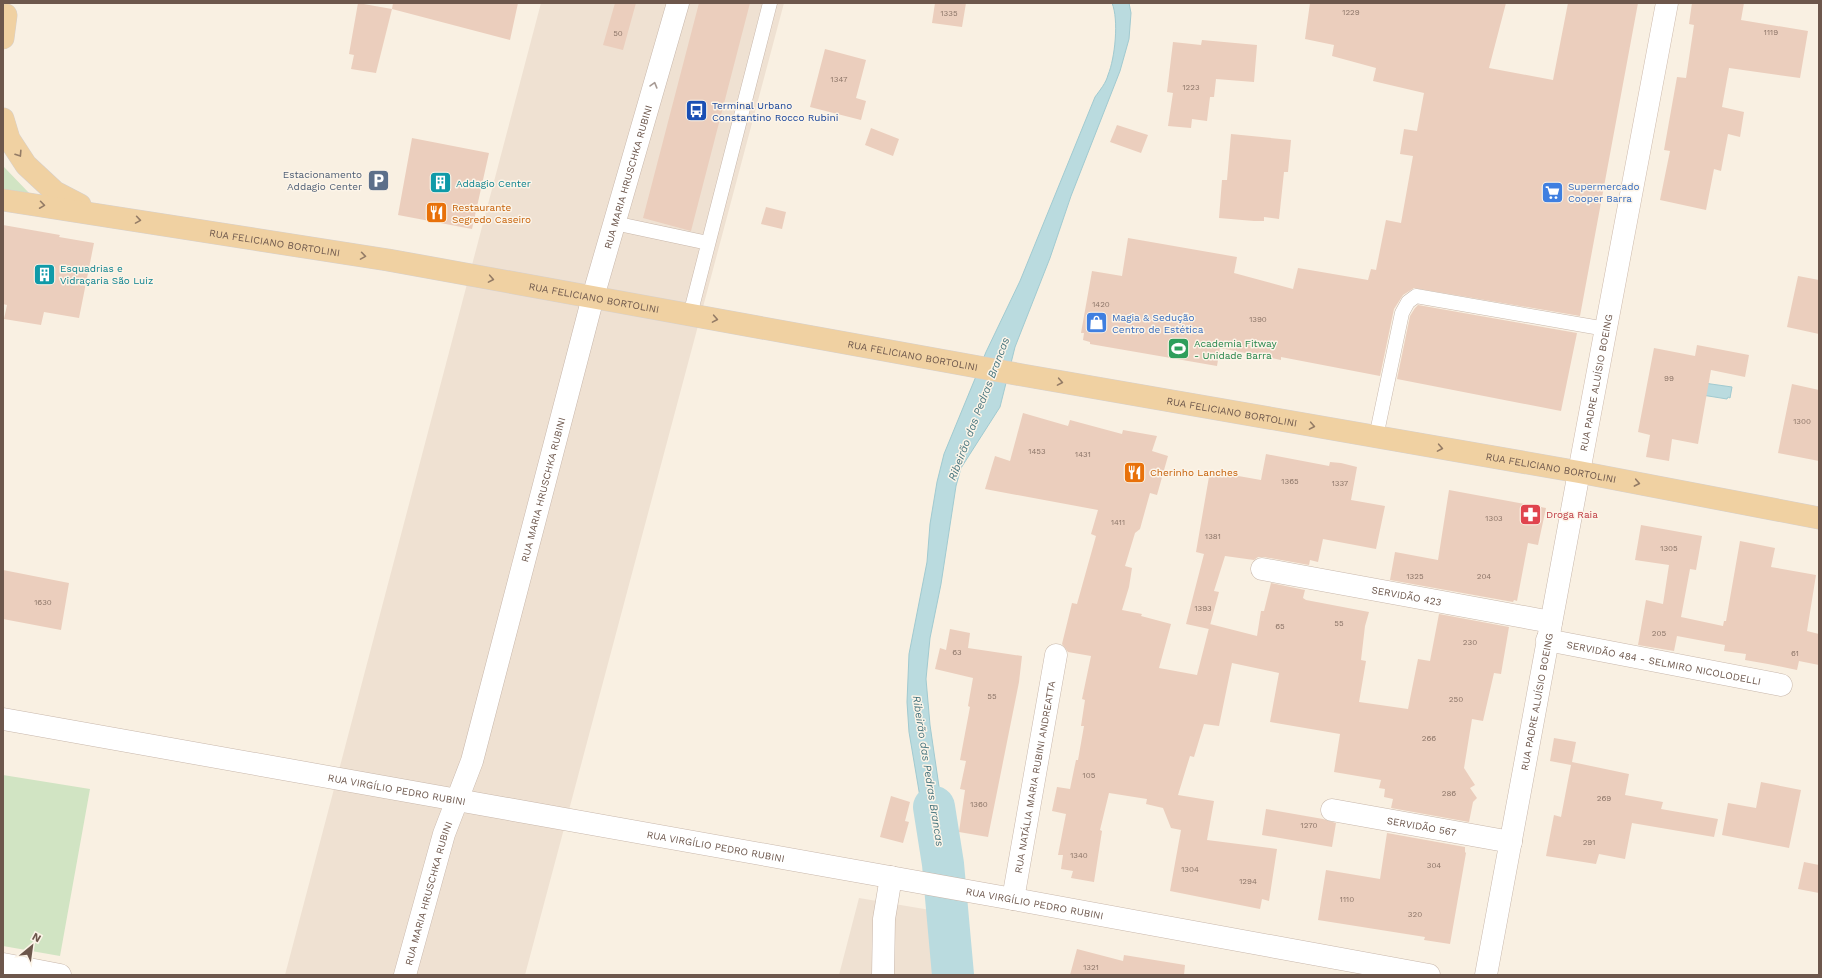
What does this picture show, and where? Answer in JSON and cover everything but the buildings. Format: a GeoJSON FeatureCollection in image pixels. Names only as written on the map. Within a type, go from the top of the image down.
{"type":"FeatureCollection","features":[{"type":"Feature","properties":{"kind":"main road"},"geometry":{"type":"LineString","coordinates":[[3,38],[9,12]]}},
{"type":"Feature","properties":{"kind":"main road","name":"RUA FELICIANO BORTOLINI"},"geometry":{"type":"LineString","coordinates":[[3,119],[9,139],[26,164],[55,192],[99,214]]}},
{"type":"Feature","properties":{"kind":"main road","name":"RUA FELICIANO BORTOLINI"},"geometry":{"type":"LineString","coordinates":[[3,200],[388,260],[960,364],[1579,472],[1819,518]]}},
{"type":"Feature","properties":{"kind":"street","name":"RUA MARIA HRUSCHKA RUBINI"},"geometry":{"type":"LineString","coordinates":[[405,975],[444,834],[458,801],[472,761],[593,297],[678,3]]}},
{"type":"Feature","properties":{"kind":"street","name":"RUA PADRE ALUÍSIO BOEING"},"geometry":{"type":"LineString","coordinates":[[1486,975],[1667,3]]}},
{"type":"Feature","properties":{"kind":"street","name":"SERVIDÃO 423"},"geometry":{"type":"LineString","coordinates":[[1262,569],[1549,631]]}},
{"type":"Feature","properties":{"kind":"street","name":"SERVIDÃO 484 - SELMIRO NICOLODELLI"},"geometry":{"type":"LineString","coordinates":[[1549,631],[1781,685]]}},
{"type":"Feature","properties":{"kind":"street","name":"RUA NATÁLIA MARIA RUBINI ANDREATTA"},"geometry":{"type":"LineString","coordinates":[[1013,899],[1056,655]]}},
{"type":"Feature","properties":{"kind":"street","name":"RUA VIRGÍLIO PEDRO RUBINI"},"geometry":{"type":"LineString","coordinates":[[3,719],[892,877],[1428,975]]}},
{"type":"Feature","properties":{"kind":"street","name":"SERVIDÃO 567"},"geometry":{"type":"LineString","coordinates":[[1332,810],[1511,842]]}},
{"type":"Feature","properties":{"kind":"street"},"geometry":{"type":"LineString","coordinates":[[883,975],[884,919],[892,877]]}},
{"type":"Feature","properties":{"kind":"street"},"geometry":{"type":"LineString","coordinates":[[3,964],[60,975]]}},
{"type":"Feature","properties":{"kind":"lane"},"geometry":{"type":"LineString","coordinates":[[690,315],[770,3]]}},
{"type":"Feature","properties":{"kind":"lane"},"geometry":{"type":"LineString","coordinates":[[614,223],[708,243]]}},
{"type":"Feature","properties":{"kind":"lane"},"geometry":{"type":"LineString","coordinates":[[1376,437],[1402,313],[1408,302],[1416,296],[1606,329]]}},
{"type":"Feature","properties":{"kind":"shaded area"},"geometry":{"type":"Polygon","coordinates":[[[541,3],[784,3],[525,975],[285,975],[541,3]]]}},
{"type":"Feature","properties":{"kind":"shaded area"},"geometry":{"type":"Polygon","coordinates":[[[859,898],[948,913],[953,975],[839,975],[859,898]]]}},
{"type":"Feature","properties":{"kind":"green space"},"geometry":{"type":"Polygon","coordinates":[[[3,165],[4,167],[30,194],[3,190],[3,165]]]}},
{"type":"Feature","properties":{"kind":"green space"},"geometry":{"type":"Polygon","coordinates":[[[3,775],[90,789],[60,956],[3,946],[3,775]]]}},
{"type":"Feature","properties":{"kind":"water"},"geometry":{"type":"Polygon","coordinates":[[[1112,3],[1129,3],[1131,13],[1129,39],[1120,71],[1071,196],[1050,258],[1015,347],[1000,407],[961,468],[956,486],[941,584],[930,638],[926,679],[930,725],[943,814],[954,865],[931,862],[909,732],[907,702],[909,654],[927,562],[930,524],[937,482],[944,454],[986,352],[1020,281],[1095,97],[1107,78],[1113,59],[1116,29],[1112,3]]]}},
{"type":"Feature","properties":{"kind":"water"},"geometry":{"type":"Polygon","coordinates":[[[1704,383],[1732,387],[1730,398],[1728,397],[1727,399],[1702,395],[1704,383]]]}},
{"type":"Feature","properties":{"kind":"water"},"geometry":{"type":"Polygon","coordinates":[[[940,912],[956,915],[961,975],[944,975],[940,912]]]}},
{"type":"Feature","properties":{"kind":"waterway","name":"Ribeirão das Pedras Brancas"},"geometry":{"type":"LineString","coordinates":[[934,807],[943,864],[953,975]]}},
{"type":"Feature","properties":{"kind":"place","name":"Terminal Urbano Constantino Rocco Rubini"},"geometry":{"type":"Point","coordinates":[696,111]}},
{"type":"Feature","properties":{"kind":"place","name":"Estacionamento Addagio Center"},"geometry":{"type":"Point","coordinates":[378,180]}},
{"type":"Feature","properties":{"kind":"place","name":"Addagio Center"},"geometry":{"type":"Point","coordinates":[440,183]}},
{"type":"Feature","properties":{"kind":"place","name":"Supermercado Cooper Barra"},"geometry":{"type":"Point","coordinates":[1553,192]}},
{"type":"Feature","properties":{"kind":"place","name":"Restaurante Segredo Caseiro"},"geometry":{"type":"Point","coordinates":[436,213]}},
{"type":"Feature","properties":{"kind":"place","name":"Esquadrias e Vidraçaria São Luiz"},"geometry":{"type":"Point","coordinates":[45,274]}},
{"type":"Feature","properties":{"kind":"place","name":"Magia & Sedução Centro de Estética"},"geometry":{"type":"Point","coordinates":[1096,323]}},
{"type":"Feature","properties":{"kind":"place","name":"Academia Fitway - Unidade Barra"},"geometry":{"type":"Point","coordinates":[1179,349]}},
{"type":"Feature","properties":{"kind":"place","name":"Cherinho Lanches"},"geometry":{"type":"Point","coordinates":[1135,472]}},
{"type":"Feature","properties":{"kind":"place","name":"Droga Raia"},"geometry":{"type":"Point","coordinates":[1530,514]}}]}
